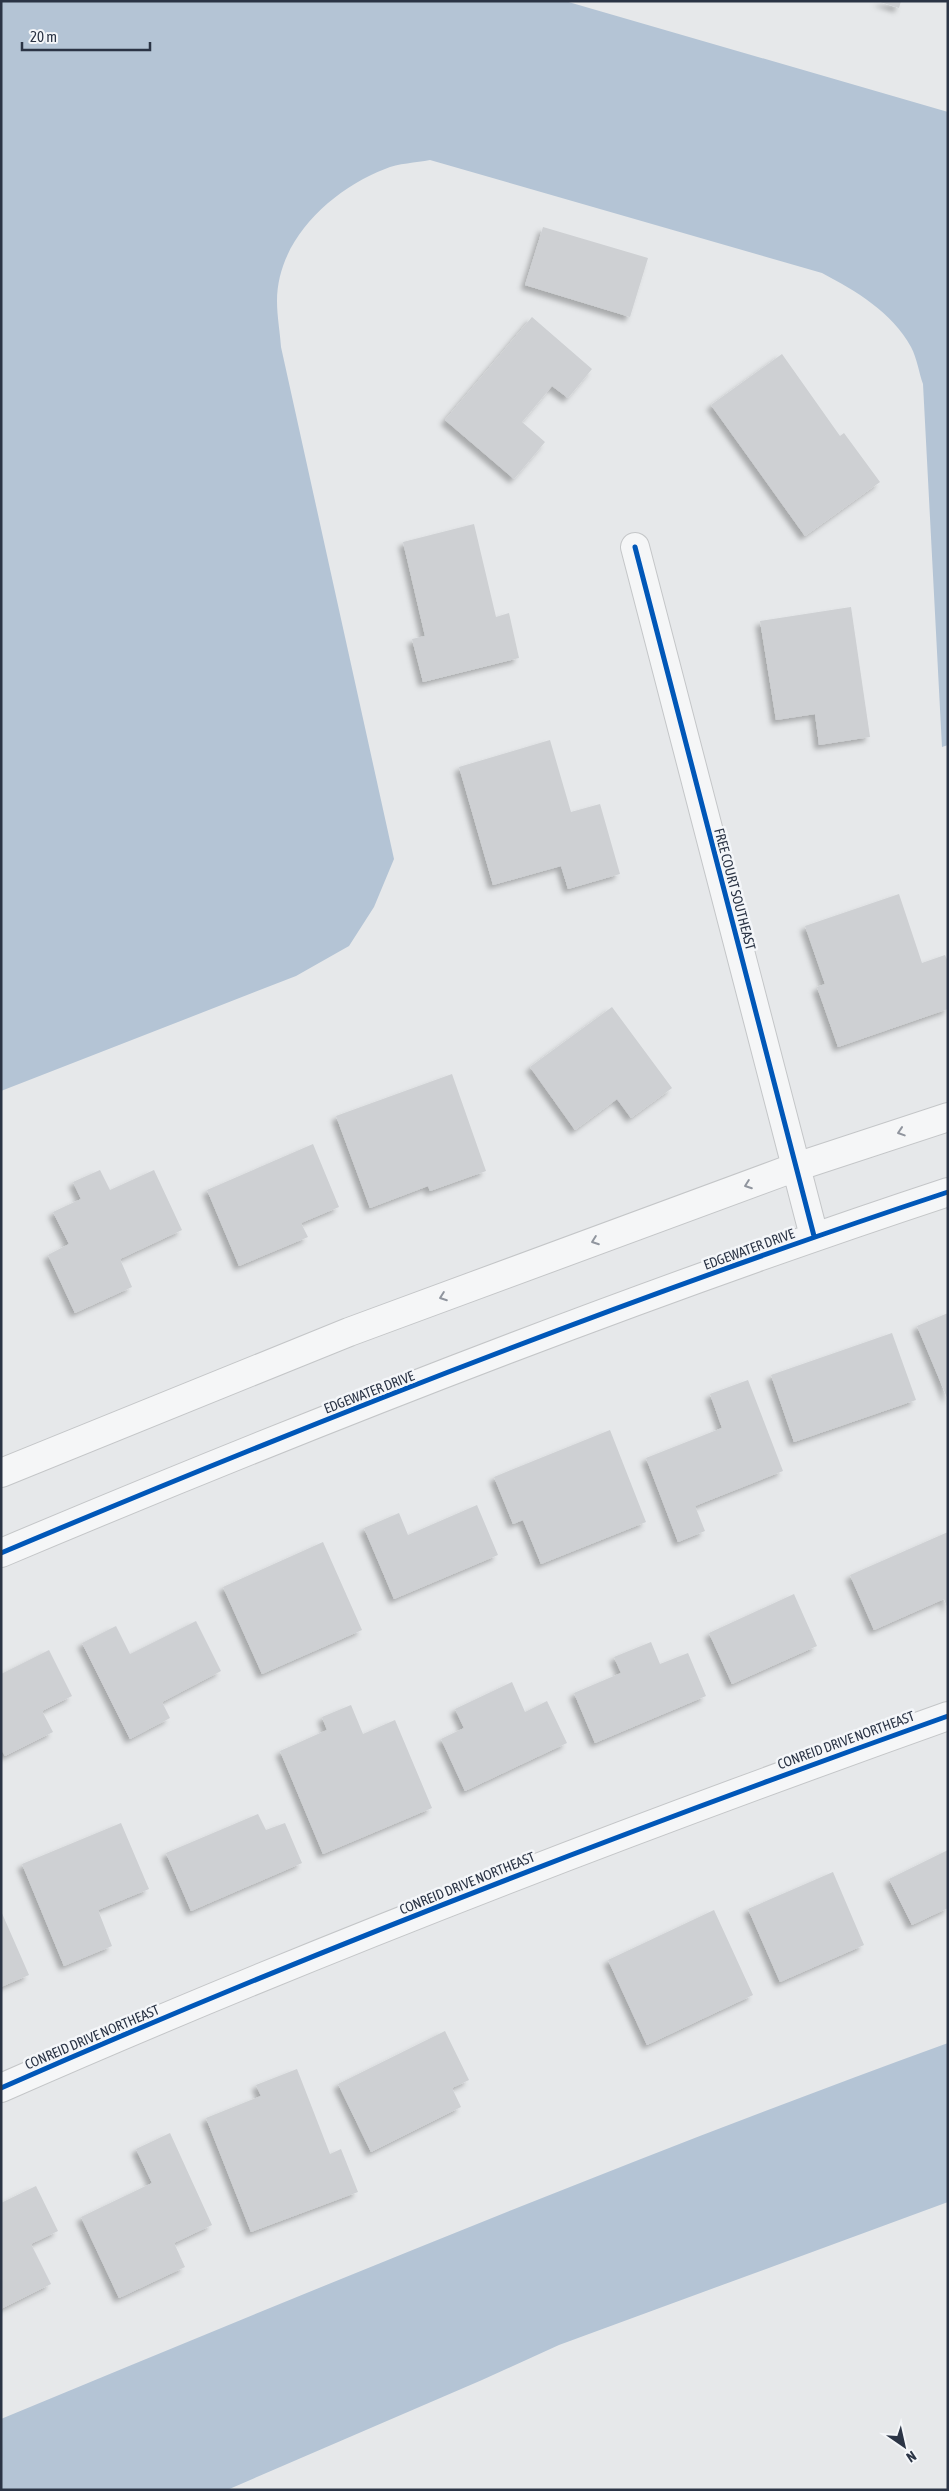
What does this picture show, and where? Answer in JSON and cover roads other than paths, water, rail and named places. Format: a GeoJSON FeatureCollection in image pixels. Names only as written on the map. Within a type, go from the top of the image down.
{"type":"FeatureCollection","features":[{"type":"Feature","properties":{"kind":"street","name":"FREE COURT SOUTHEAST"},"geometry":{"type":"LineString","coordinates":[[635,547],[814,1236]]}},
{"type":"Feature","properties":{"kind":"street"},"geometry":{"type":"LineString","coordinates":[[1,1473],[349,1332],[796,1167],[948,1117]]}},
{"type":"Feature","properties":{"kind":"street","name":"EDGEWATER DRIVE"},"geometry":{"type":"LineString","coordinates":[[1,1553],[324,1421],[814,1236],[948,1192]]}},
{"type":"Feature","properties":{"kind":"street","name":"CONREID DRIVE NORTHEAST"},"geometry":{"type":"LineString","coordinates":[[1,2088],[304,1960],[525,1872],[776,1777],[948,1716]]}},
{"type":"Feature","properties":{"kind":"water"},"geometry":{"type":"Polygon","coordinates":[[[1,1],[565,1],[948,112],[948,745],[942,747],[923,384],[913,351],[894,323],[860,295],[822,273],[430,160],[390,167],[365,178],[345,190],[311,220],[297,238],[286,258],[279,279],[277,301],[281,347],[394,859],[374,907],[349,946],[296,976],[1,1091],[1,1]]]}},
{"type":"Feature","properties":{"kind":"water"},"geometry":{"type":"Polygon","coordinates":[[[948,2043],[948,2202],[559,2345],[227,2490],[1,2490],[1,2419],[355,2273],[591,2179],[710,2132],[948,2043]]]}}]}
